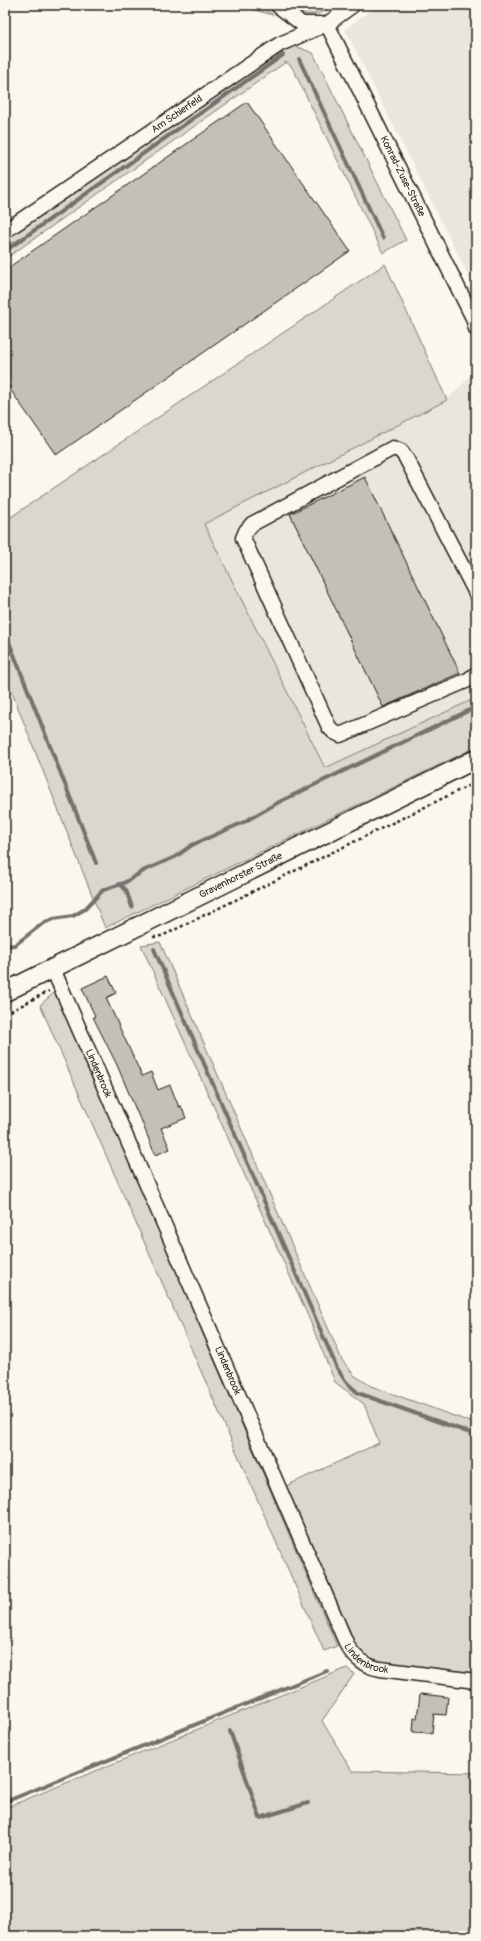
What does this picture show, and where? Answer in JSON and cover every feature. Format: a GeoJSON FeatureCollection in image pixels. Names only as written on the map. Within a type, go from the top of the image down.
{"type":"FeatureCollection","features":[{"type":"Feature","properties":{"kind":"main road","name":"Gravenhorster Straße"},"geometry":{"type":"LineString","coordinates":[[5,992],[56,975],[476,759]]}},
{"type":"Feature","properties":{"kind":"street"},"geometry":{"type":"LineString","coordinates":[[277,5],[302,24],[327,24]]}},
{"type":"Feature","properties":{"kind":"street","name":"Am Schierfeld"},"geometry":{"type":"LineString","coordinates":[[5,231],[280,44],[327,24],[353,5]]}},
{"type":"Feature","properties":{"kind":"street","name":"Konrad-Zuse-Straße"},"geometry":{"type":"LineString","coordinates":[[327,24],[473,318],[476,329]]}},
{"type":"Feature","properties":{"kind":"street"},"geometry":{"type":"LineString","coordinates":[[476,593],[406,458],[401,451],[393,448],[252,524],[246,531],[243,538],[329,726],[334,732],[340,735],[468,680],[476,674]]}},
{"type":"Feature","properties":{"kind":"street","name":"Lindenbrook"},"geometry":{"type":"LineString","coordinates":[[56,975],[348,1647],[355,1657],[368,1666],[374,1668],[476,1681]]}},
{"type":"Feature","properties":{"kind":"path"},"geometry":{"type":"LineString","coordinates":[[150,938],[162,936],[476,782]]}},
{"type":"Feature","properties":{"kind":"path"},"geometry":{"type":"LineString","coordinates":[[5,1014],[48,993],[56,975]]}},
{"type":"Feature","properties":{"kind":"shaded area"},"geometry":{"type":"Polygon","coordinates":[[[239,5],[259,5],[273,15],[240,6],[239,5]]]}},
{"type":"Feature","properties":{"kind":"shaded area"},"geometry":{"type":"Polygon","coordinates":[[[310,5],[336,5],[318,14],[309,15],[298,13],[310,5]]]}},
{"type":"Feature","properties":{"kind":"shaded area"},"geometry":{"type":"Polygon","coordinates":[[[378,5],[476,5],[476,291],[345,29],[378,5]]]}},
{"type":"Feature","properties":{"kind":"shaded area"},"geometry":{"type":"Polygon","coordinates":[[[290,44],[313,53],[406,240],[383,253],[292,67],[286,62],[5,259],[5,239],[279,49],[290,44]]]}},
{"type":"Feature","properties":{"kind":"shaded area"},"geometry":{"type":"Polygon","coordinates":[[[385,264],[447,400],[204,524],[325,768],[476,698],[476,747],[105,928],[5,675],[5,521],[385,264]]]}},
{"type":"Feature","properties":{"kind":"shaded area"},"geometry":{"type":"Polygon","coordinates":[[[476,370],[476,698],[326,768],[204,523],[447,400],[476,370]]]}},
{"type":"Feature","properties":{"kind":"shaded area"},"geometry":{"type":"Polygon","coordinates":[[[160,942],[342,1360],[354,1375],[371,1386],[476,1424],[476,1675],[419,1671],[389,1666],[376,1662],[363,1655],[348,1636],[286,1486],[379,1443],[364,1404],[335,1382],[308,1316],[141,945],[160,942]]]}},
{"type":"Feature","properties":{"kind":"shaded area"},"geometry":{"type":"Polygon","coordinates":[[[56,991],[337,1646],[324,1651],[40,1005],[56,991]]]}},
{"type":"Feature","properties":{"kind":"shaded area"},"geometry":{"type":"Polygon","coordinates":[[[347,1668],[354,1674],[322,1721],[352,1771],[476,1773],[476,1936],[5,1936],[5,1808],[347,1668]]]}},
{"type":"Feature","properties":{"kind":"building"},"geometry":{"type":"Polygon","coordinates":[[[247,102],[350,251],[56,455],[5,382],[5,270],[247,102]]]}},
{"type":"Feature","properties":{"kind":"building"},"geometry":{"type":"Polygon","coordinates":[[[365,477],[460,673],[383,707],[290,514],[365,477]]]}},
{"type":"Feature","properties":{"kind":"building"},"geometry":{"type":"Polygon","coordinates":[[[108,976],[116,993],[106,998],[142,1076],[151,1072],[158,1090],[170,1085],[179,1107],[181,1106],[186,1118],[161,1128],[170,1149],[155,1155],[117,1065],[93,1017],[95,1016],[82,988],[108,976]]]}},
{"type":"Feature","properties":{"kind":"building"},"geometry":{"type":"Polygon","coordinates":[[[420,1694],[448,1697],[446,1715],[434,1714],[432,1733],[413,1732],[414,1718],[417,1718],[420,1694]]]}},
{"type":"Feature","properties":{"kind":"waterway"},"geometry":{"type":"LineString","coordinates":[[5,251],[283,55]]}},
{"type":"Feature","properties":{"kind":"waterway"},"geometry":{"type":"LineString","coordinates":[[299,59],[383,238]]}},
{"type":"Feature","properties":{"kind":"waterway"},"geometry":{"type":"LineString","coordinates":[[5,632],[96,863]]}},
{"type":"Feature","properties":{"kind":"waterway"},"geometry":{"type":"LineString","coordinates":[[5,946],[15,945],[42,924],[53,919],[73,916],[85,909],[103,890],[124,883],[145,870],[175,857],[192,845],[244,822],[279,802],[476,707]]}},
{"type":"Feature","properties":{"kind":"waterway"},"geometry":{"type":"LineString","coordinates":[[120,884],[126,890],[132,907]]}},
{"type":"Feature","properties":{"kind":"waterway"},"geometry":{"type":"LineString","coordinates":[[154,949],[337,1368],[346,1382],[358,1393],[476,1435]]}},
{"type":"Feature","properties":{"kind":"waterway"},"geometry":{"type":"LineString","coordinates":[[5,1802],[327,1671]]}},
{"type":"Feature","properties":{"kind":"waterway"},"geometry":{"type":"LineString","coordinates":[[230,1731],[260,1818],[308,1803]]}}]}
